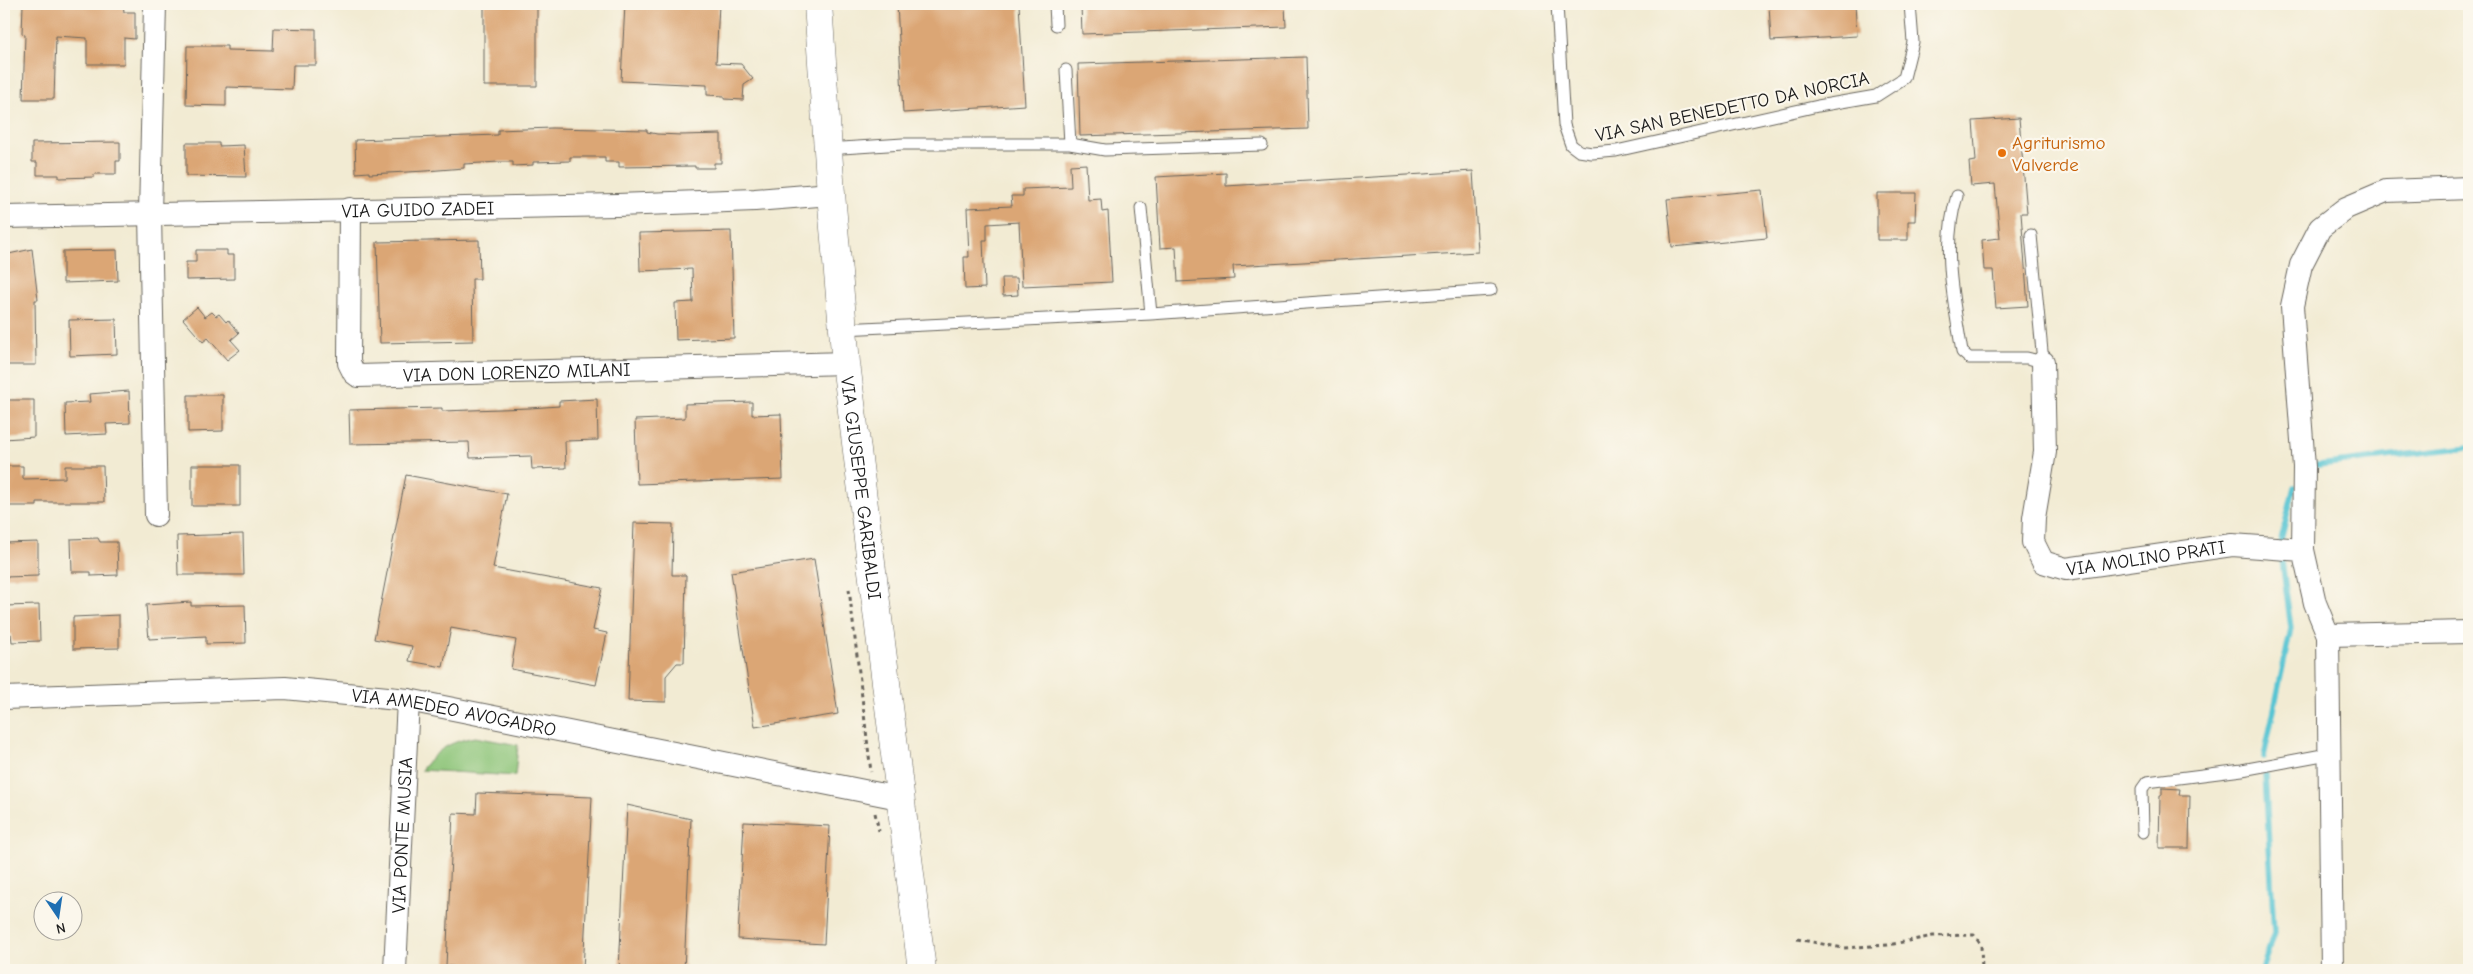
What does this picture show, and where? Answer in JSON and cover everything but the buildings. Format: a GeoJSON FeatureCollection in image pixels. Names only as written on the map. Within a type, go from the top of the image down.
{"type":"FeatureCollection","features":[{"type":"Feature","properties":{"kind":"street"},"geometry":{"type":"LineString","coordinates":[[155,4],[150,214],[156,515]]}},
{"type":"Feature","properties":{"kind":"street","name":"VIA GIUSEPPE GARIBALDI"},"geometry":{"type":"LineString","coordinates":[[818,4],[831,194],[846,363],[922,970]]}},
{"type":"Feature","properties":{"kind":"street"},"geometry":{"type":"LineString","coordinates":[[2332,970],[2328,635],[2315,603],[2303,550],[2304,467],[2292,306],[2301,265],[2320,228],[2346,208],[2386,191],[2469,188]]}},
{"type":"Feature","properties":{"kind":"street","name":"VIA GUIDO ZADEI"},"geometry":{"type":"LineString","coordinates":[[4,217],[617,205],[755,200],[831,194]]}},
{"type":"Feature","properties":{"kind":"street","name":"VIA DON LORENZO MILANI"},"geometry":{"type":"LineString","coordinates":[[350,209],[349,363],[354,373],[358,376],[846,363]]}},
{"type":"Feature","properties":{"kind":"street","name":"VIA MOLINO PRATI"},"geometry":{"type":"LineString","coordinates":[[2043,362],[2045,452],[2034,518],[2033,542],[2043,562],[2066,569],[2232,545],[2303,550]]}},
{"type":"Feature","properties":{"kind":"street"},"geometry":{"type":"LineString","coordinates":[[2328,635],[2469,632]]}},
{"type":"Feature","properties":{"kind":"street","name":"VIA AMEDEO AVOGADRO"},"geometry":{"type":"LineString","coordinates":[[4,698],[285,688],[408,700],[899,798]]}},
{"type":"Feature","properties":{"kind":"street","name":"VIA PONTE MUSIA"},"geometry":{"type":"LineString","coordinates":[[395,970],[408,700]]}},
{"type":"Feature","properties":{"kind":"lane"},"geometry":{"type":"LineString","coordinates":[[1055,4],[1056,25]]}},
{"type":"Feature","properties":{"kind":"lane","name":"VIA SAN BENEDETTO DA NORCIA"},"geometry":{"type":"LineString","coordinates":[[1557,4],[1564,125],[1572,145],[1579,151],[1592,154],[1616,152],[1818,106],[1876,96],[1904,78],[1913,42],[1910,4]]}},
{"type":"Feature","properties":{"kind":"lane"},"geometry":{"type":"LineString","coordinates":[[1066,70],[1070,144]]}},
{"type":"Feature","properties":{"kind":"lane"},"geometry":{"type":"LineString","coordinates":[[828,149],[903,144],[1070,144],[1105,150],[1262,145]]}},
{"type":"Feature","properties":{"kind":"lane"},"geometry":{"type":"LineString","coordinates":[[1957,196],[1951,214],[1949,253],[1962,352],[1969,358],[2027,358],[2043,362],[2030,235]]}},
{"type":"Feature","properties":{"kind":"lane"},"geometry":{"type":"LineString","coordinates":[[1141,208],[1151,314]]}},
{"type":"Feature","properties":{"kind":"lane"},"geometry":{"type":"LineString","coordinates":[[843,330],[1151,314],[1491,290]]}},
{"type":"Feature","properties":{"kind":"lane"},"geometry":{"type":"LineString","coordinates":[[2143,832],[2142,789],[2148,782],[2242,770],[2328,754]]}},
{"type":"Feature","properties":{"kind":"path"},"geometry":{"type":"LineString","coordinates":[[1797,939],[1843,948],[1888,945],[1933,936],[1974,935],[1981,945],[1982,970]]}},
{"type":"Feature","properties":{"kind":"green space"},"geometry":{"type":"Polygon","coordinates":[[[475,737],[518,745],[515,776],[421,770],[433,757],[451,744],[475,737]]]}},
{"type":"Feature","properties":{"kind":"waterway"},"geometry":{"type":"LineString","coordinates":[[2310,466],[2469,447]]}},
{"type":"Feature","properties":{"kind":"waterway"},"geometry":{"type":"LineString","coordinates":[[2280,544],[2294,487]]}},
{"type":"Feature","properties":{"kind":"waterway"},"geometry":{"type":"LineString","coordinates":[[2264,757],[2291,628],[2281,553]]}},
{"type":"Feature","properties":{"kind":"waterway"},"geometry":{"type":"LineString","coordinates":[[2262,970],[2274,933],[2265,774]]}},
{"type":"Feature","properties":{"kind":"place","name":"Agriturismo Valverde"},"geometry":{"type":"Point","coordinates":[2002,153]}}]}
